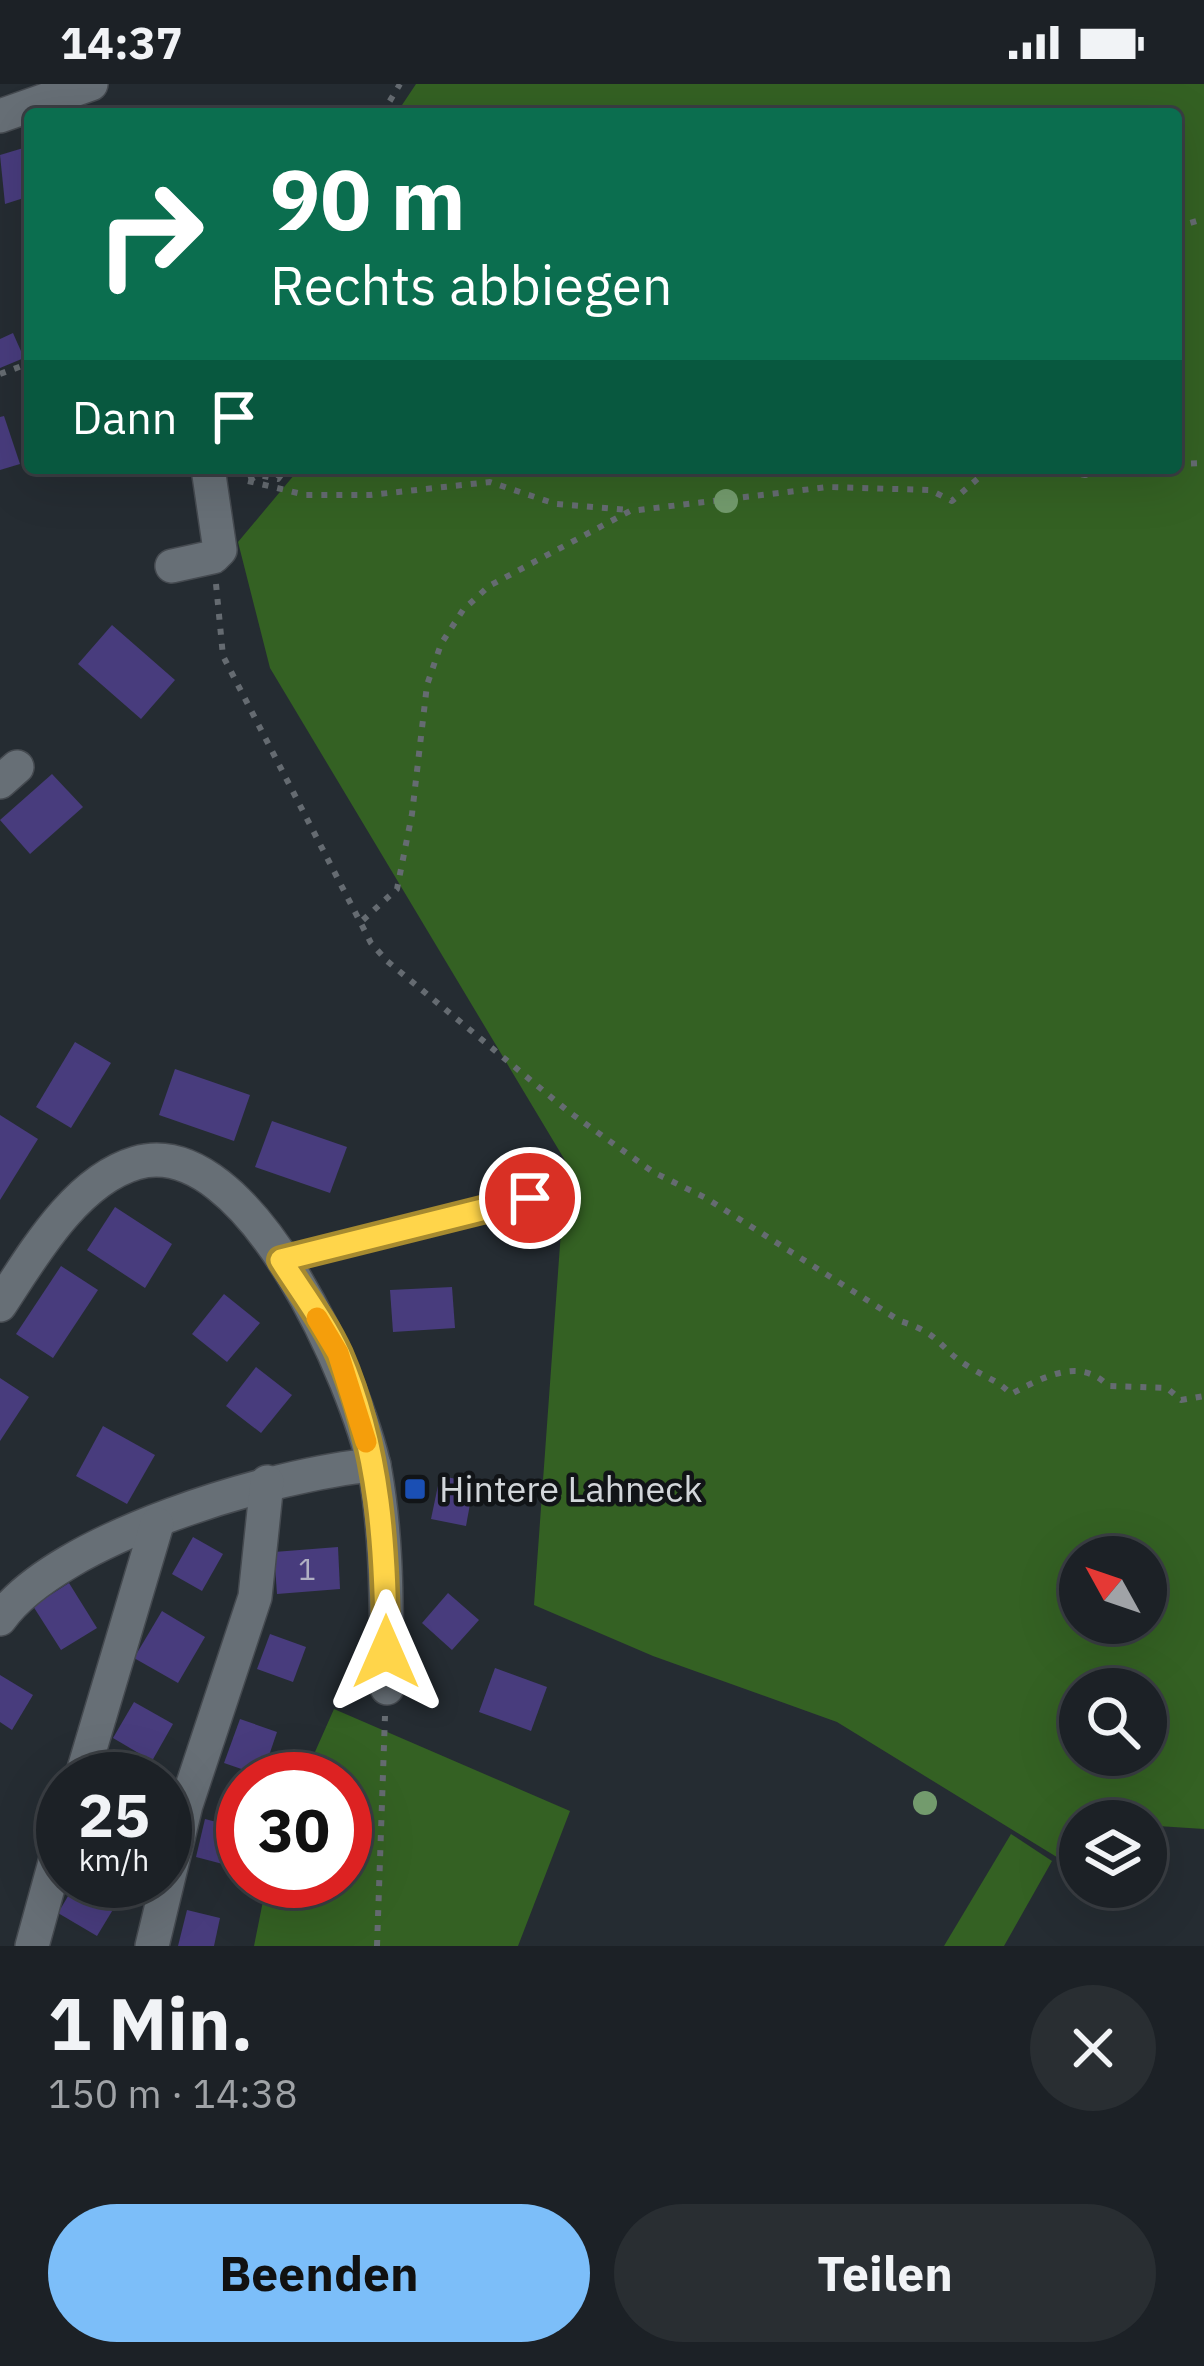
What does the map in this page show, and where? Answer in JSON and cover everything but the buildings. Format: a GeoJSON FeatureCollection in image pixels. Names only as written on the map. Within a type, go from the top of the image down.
{"type":"FeatureCollection","features":[{"type":"Feature","properties":{"kind":"street"},"geometry":{"type":"LineString","coordinates":[[35,108],[84,97]]}},
{"type":"Feature","properties":{"kind":"street"},"geometry":{"type":"LineString","coordinates":[[172,566],[213,557],[220,550],[209,474]]}},
{"type":"Feature","properties":{"kind":"street"},"geometry":{"type":"LineString","coordinates":[[0,1305],[34,1255],[95,1183],[140,1162],[196,1168],[240,1205],[281,1260],[338,1353],[374,1465],[386,1541],[387,1688]]}},
{"type":"Feature","properties":{"kind":"street"},"geometry":{"type":"LineString","coordinates":[[0,1619],[14,1599],[55,1566],[157,1524],[267,1482],[315,1470],[374,1465]]}},
{"type":"Feature","properties":{"kind":"street"},"geometry":{"type":"LineString","coordinates":[[152,1946],[186,1805],[255,1598],[267,1482]]}},
{"type":"Feature","properties":{"kind":"street"},"geometry":{"type":"LineString","coordinates":[[89,1752],[157,1524]]}},
{"type":"Feature","properties":{"kind":"street"},"geometry":{"type":"LineString","coordinates":[[32,1946],[42,1908]]}},
{"type":"Feature","properties":{"kind":"lane"},"geometry":{"type":"LineString","coordinates":[[281,1260],[530,1198]]}},
{"type":"Feature","properties":{"kind":"path"},"geometry":{"type":"LineString","coordinates":[[248,481],[260,475],[278,479],[282,474]]}},
{"type":"Feature","properties":{"kind":"path"},"geometry":{"type":"LineString","coordinates":[[213,503],[234,495],[241,478],[306,495],[370,495],[490,482],[556,504],[630,511],[828,487],[930,490],[952,501],[962,498],[984,474]]}},
{"type":"Feature","properties":{"kind":"path"},"geometry":{"type":"LineString","coordinates":[[363,920],[397,889],[428,685],[451,628],[475,598],[507,573],[630,511]]}},
{"type":"Feature","properties":{"kind":"path"},"geometry":{"type":"LineString","coordinates":[[213,557],[223,656],[371,943],[387,961],[569,1112],[653,1172],[706,1198],[900,1322],[932,1330],[971,1368],[991,1374],[1011,1394],[1078,1369],[1096,1373],[1108,1386],[1167,1388],[1181,1400],[1204,1396]]}},
{"type":"Feature","properties":{"kind":"path"},"geometry":{"type":"LineString","coordinates":[[377,1946],[387,1688]]}},
{"type":"Feature","properties":{"kind":"green space"},"geometry":{"type":"Polygon","coordinates":[[[416,84],[1204,84],[1204,1829],[1167,1827],[1167,1800],[1059,1800],[1059,1858],[837,1722],[653,1656],[534,1605],[566,1162],[270,668],[238,542],[295,474],[1182,474],[1182,108],[400,108],[416,84]]]}},
{"type":"Feature","properties":{"kind":"green space"},"geometry":{"type":"Polygon","coordinates":[[[334,1709],[570,1811],[518,1946],[254,1946],[262,1908],[372,1908],[372,1752],[315,1752],[334,1709]]]}},
{"type":"Feature","properties":{"kind":"green space"},"geometry":{"type":"Polygon","coordinates":[[[1011,1834],[1052,1861],[1004,1946],[944,1946],[1011,1834]]]}},
{"type":"Feature","properties":{"kind":"slow traffic"},"geometry":{"type":"LineString","coordinates":[[317,1318],[338,1353],[366,1442]]}},
{"type":"Feature","properties":{"kind":"place","name":"Hintere Lahneck"},"geometry":{"type":"Point","coordinates":[415,1489]}},
{"type":"Feature","properties":{"kind":"route"},"geometry":{"type":"LineString","coordinates":[[386,1652],[386,1541],[374,1465],[338,1353],[281,1260],[530,1198]]}}]}
